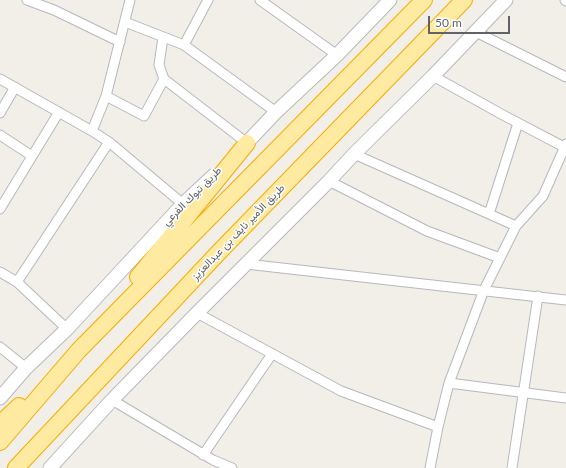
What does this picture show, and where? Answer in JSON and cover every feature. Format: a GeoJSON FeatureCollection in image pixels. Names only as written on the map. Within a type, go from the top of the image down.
{"type":"FeatureCollection","features":[{"type":"Feature","properties":{"kind":"highway"},"geometry":{"type":"LineString","coordinates":[[0,424],[79,350],[424,0]]}},
{"type":"Feature","properties":{"kind":"highway","name":"طريق الأمير نايف بن عبدالعزيز"},"geometry":{"type":"LineString","coordinates":[[16,468],[220,251],[464,0]]}},
{"type":"Feature","properties":{"kind":"highway"},"geometry":{"type":"LineString","coordinates":[[0,442],[79,350],[247,143]]}},
{"type":"Feature","properties":{"kind":"main road","name":"طريق تبوك الفرعي"},"geometry":{"type":"LineString","coordinates":[[0,398],[26,368],[67,329],[183,204],[247,143],[276,112],[337,55],[390,0]]}},
{"type":"Feature","properties":{"kind":"main road"},"geometry":{"type":"LineString","coordinates":[[50,468],[112,400],[354,154],[433,76],[506,0]]}},
{"type":"Feature","properties":{"kind":"street"},"geometry":{"type":"LineString","coordinates":[[27,0],[54,10],[120,42]]}},
{"type":"Feature","properties":{"kind":"street"},"geometry":{"type":"LineString","coordinates":[[92,131],[106,96],[130,0]]}},
{"type":"Feature","properties":{"kind":"street"},"geometry":{"type":"LineString","coordinates":[[184,44],[208,0]]}},
{"type":"Feature","properties":{"kind":"street"},"geometry":{"type":"LineString","coordinates":[[260,0],[337,55]]}},
{"type":"Feature","properties":{"kind":"street"},"geometry":{"type":"LineString","coordinates":[[125,22],[184,44],[276,112]]}},
{"type":"Feature","properties":{"kind":"street"},"geometry":{"type":"LineString","coordinates":[[476,32],[566,77]]}},
{"type":"Feature","properties":{"kind":"street"},"geometry":{"type":"LineString","coordinates":[[164,36],[159,65],[164,79],[247,143]]}},
{"type":"Feature","properties":{"kind":"street"},"geometry":{"type":"LineString","coordinates":[[430,468],[449,383],[484,290],[516,226],[543,196],[566,146],[518,123],[433,76]]}},
{"type":"Feature","properties":{"kind":"street"},"geometry":{"type":"LineString","coordinates":[[0,79],[109,142],[183,204]]}},
{"type":"Feature","properties":{"kind":"street"},"geometry":{"type":"LineString","coordinates":[[106,96],[144,116],[164,79]]}},
{"type":"Feature","properties":{"kind":"street"},"geometry":{"type":"LineString","coordinates":[[0,113],[15,87]]}},
{"type":"Feature","properties":{"kind":"street"},"geometry":{"type":"LineString","coordinates":[[0,209],[59,112]]}},
{"type":"Feature","properties":{"kind":"street"},"geometry":{"type":"LineString","coordinates":[[489,214],[518,123]]}},
{"type":"Feature","properties":{"kind":"street"},"geometry":{"type":"LineString","coordinates":[[0,135],[32,156]]}},
{"type":"Feature","properties":{"kind":"street"},"geometry":{"type":"LineString","coordinates":[[17,282],[109,142]]}},
{"type":"Feature","properties":{"kind":"street"},"geometry":{"type":"LineString","coordinates":[[354,154],[516,226]]}},
{"type":"Feature","properties":{"kind":"street"},"geometry":{"type":"LineString","coordinates":[[329,181],[427,231],[500,258]]}},
{"type":"Feature","properties":{"kind":"street"},"geometry":{"type":"LineString","coordinates":[[246,264],[566,300]]}},
{"type":"Feature","properties":{"kind":"street"},"geometry":{"type":"LineString","coordinates":[[0,272],[17,282],[67,329]]}},
{"type":"Feature","properties":{"kind":"street"},"geometry":{"type":"LineString","coordinates":[[512,468],[538,296]]}},
{"type":"Feature","properties":{"kind":"street"},"geometry":{"type":"LineString","coordinates":[[197,313],[341,391],[438,427]]}},
{"type":"Feature","properties":{"kind":"street"},"geometry":{"type":"LineString","coordinates":[[0,347],[26,368]]}},
{"type":"Feature","properties":{"kind":"street"},"geometry":{"type":"LineString","coordinates":[[204,455],[272,354]]}},
{"type":"Feature","properties":{"kind":"street"},"geometry":{"type":"LineString","coordinates":[[449,383],[566,398]]}},
{"type":"Feature","properties":{"kind":"street"},"geometry":{"type":"LineString","coordinates":[[112,400],[204,455],[232,468]]}}]}
